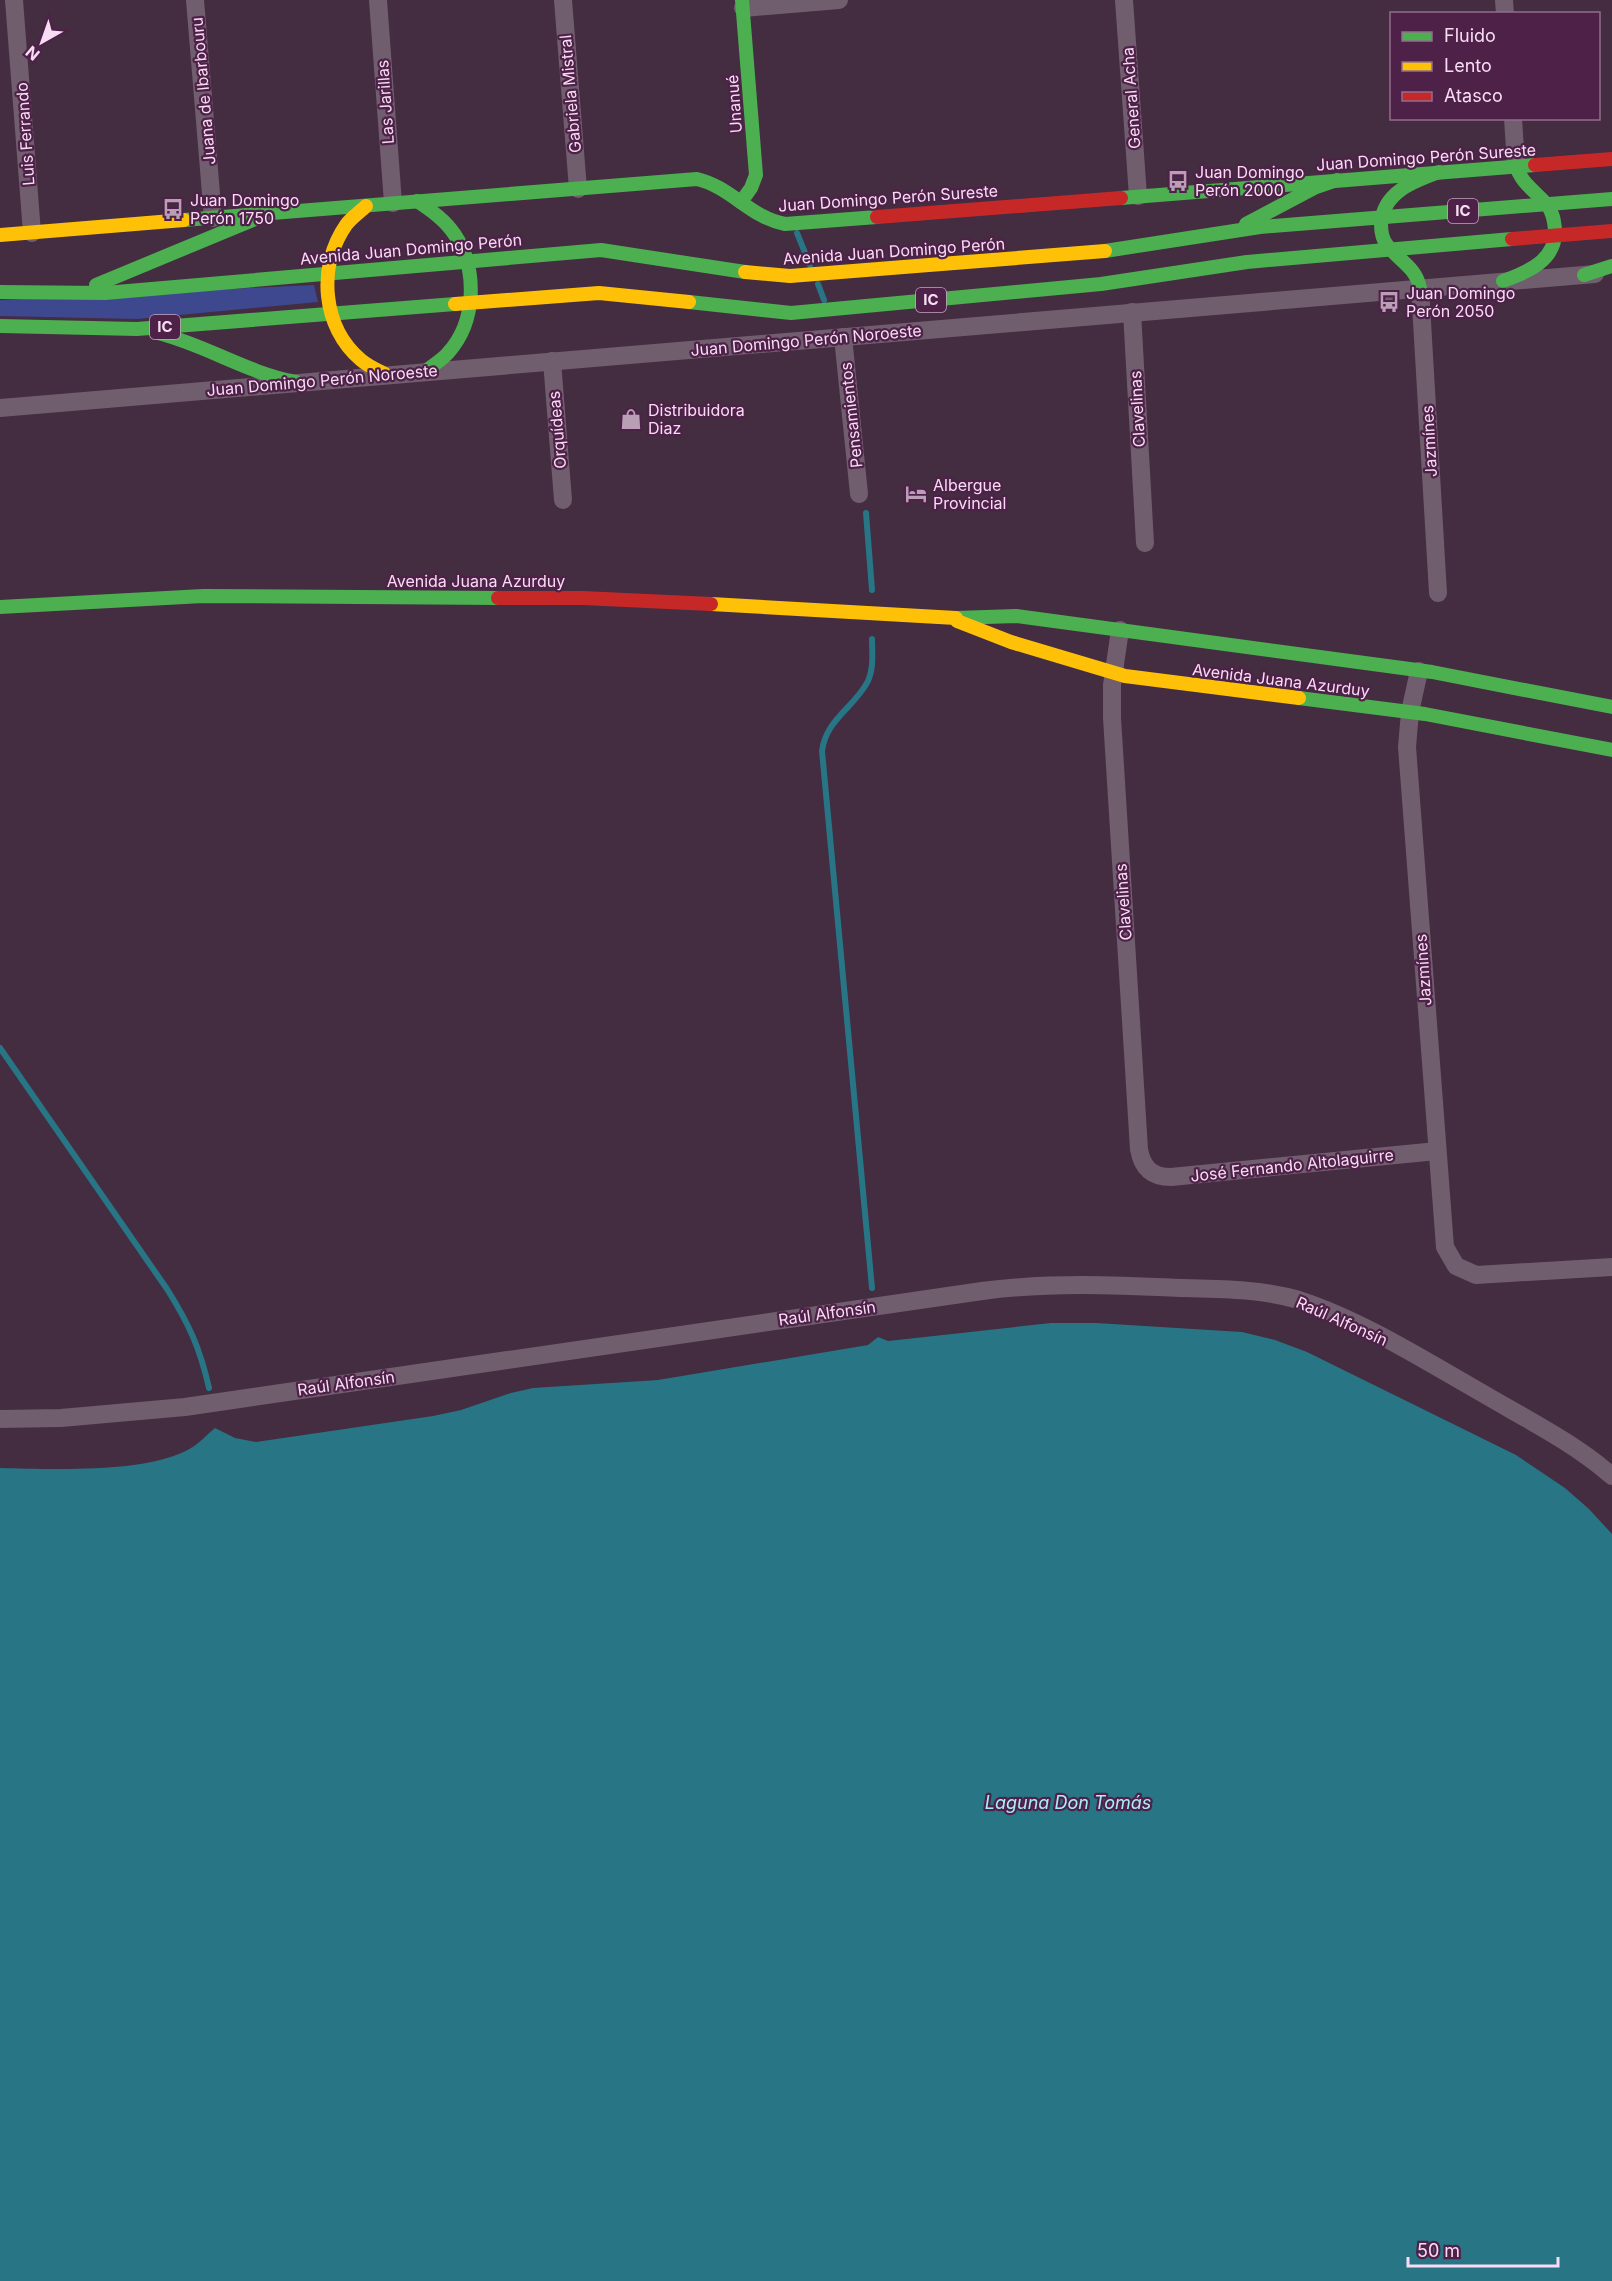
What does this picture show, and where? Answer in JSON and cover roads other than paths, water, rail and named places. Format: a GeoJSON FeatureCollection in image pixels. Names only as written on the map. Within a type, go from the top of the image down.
{"type":"FeatureCollection","features":[{"type":"Feature","properties":{"kind":"main road","name":"Unanué"},"geometry":{"type":"LineString","coordinates":[[741,201],[751,188],[756,175],[742,4]]}},
{"type":"Feature","properties":{"kind":"main road","name":"Juan Domingo Perón Sureste"},"geometry":{"type":"LineString","coordinates":[[0,235],[701,179],[717,184],[765,219],[785,224],[1612,159]]}},
{"type":"Feature","properties":{"kind":"main road"},"geometry":{"type":"LineString","coordinates":[[1503,282],[1538,266],[1550,252],[1555,236],[1553,217],[1545,204],[1523,183],[1516,166]]}},
{"type":"Feature","properties":{"kind":"main road"},"geometry":{"type":"LineString","coordinates":[[1420,288],[1413,268],[1390,250],[1382,237],[1380,218],[1386,205],[1399,190],[1416,180],[1439,172]]}},
{"type":"Feature","properties":{"kind":"main road"},"geometry":{"type":"LineString","coordinates":[[1232,231],[1314,188],[1337,180]]}},
{"type":"Feature","properties":{"kind":"main road","name":"Avenida Juan Domingo Perón"},"geometry":{"type":"LineString","coordinates":[[0,292],[105,293],[601,250],[759,274],[790,276],[1113,250],[1232,231],[1612,199]]}},
{"type":"Feature","properties":{"kind":"main road"},"geometry":{"type":"LineString","coordinates":[[417,201],[445,220],[457,237],[471,283],[469,317],[461,337],[443,360],[426,371]]}},
{"type":"Feature","properties":{"kind":"main road"},"geometry":{"type":"LineString","coordinates":[[366,206],[350,218],[338,235],[331,253],[327,294],[330,314],[337,334],[350,351],[372,369],[385,374]]}},
{"type":"Feature","properties":{"kind":"main road"},"geometry":{"type":"LineString","coordinates":[[78,293],[267,214]]}},
{"type":"Feature","properties":{"kind":"main road","name":"IC"},"geometry":{"type":"LineString","coordinates":[[0,327],[137,329],[599,293],[774,313],[799,312],[1101,284],[1247,262],[1612,231]]}},
{"type":"Feature","properties":{"kind":"main road"},"geometry":{"type":"LineString","coordinates":[[1584,275],[1612,267]]}},
{"type":"Feature","properties":{"kind":"main road"},"geometry":{"type":"LineString","coordinates":[[137,329],[186,340],[268,377],[296,382]]}},
{"type":"Feature","properties":{"kind":"main road","name":"Avenida Juana Azurduy"},"geometry":{"type":"LineString","coordinates":[[0,607],[203,596],[583,598],[952,618],[1016,616],[1419,670],[1612,707]]}},
{"type":"Feature","properties":{"kind":"main road","name":"Avenida Juana Azurduy"},"geometry":{"type":"LineString","coordinates":[[952,618],[1011,642],[1114,674],[1410,712],[1612,750]]}},
{"type":"Feature","properties":{"kind":"street","name":"Luis Ferrando"},"geometry":{"type":"LineString","coordinates":[[14,0],[9,51],[32,232]]}},
{"type":"Feature","properties":{"kind":"street","name":"Juana de Ibarbouru"},"geometry":{"type":"LineString","coordinates":[[195,0],[213,218]]}},
{"type":"Feature","properties":{"kind":"street","name":"Las Jarillas"},"geometry":{"type":"LineString","coordinates":[[378,0],[393,204]]}},
{"type":"Feature","properties":{"kind":"street","name":"Gabriela Mistral"},"geometry":{"type":"LineString","coordinates":[[563,0],[578,189]]}},
{"type":"Feature","properties":{"kind":"street"},"geometry":{"type":"LineString","coordinates":[[742,4],[839,0]]}},
{"type":"Feature","properties":{"kind":"street","name":"General Acha"},"geometry":{"type":"LineString","coordinates":[[1124,0],[1138,196]]}},
{"type":"Feature","properties":{"kind":"street"},"geometry":{"type":"LineString","coordinates":[[1513,120],[1516,166]]}},
{"type":"Feature","properties":{"kind":"street","name":"Juan Domingo Perón Noroeste"},"geometry":{"type":"LineString","coordinates":[[0,408],[1612,273]]}},
{"type":"Feature","properties":{"kind":"street","name":"Jazmínes"},"geometry":{"type":"LineString","coordinates":[[1420,288],[1438,592]]}},
{"type":"Feature","properties":{"kind":"street","name":"Clavelinas"},"geometry":{"type":"LineString","coordinates":[[1132,312],[1144,543]]}},
{"type":"Feature","properties":{"kind":"street","name":"Pensamientos"},"geometry":{"type":"LineString","coordinates":[[843,337],[859,494]]}},
{"type":"Feature","properties":{"kind":"street","name":"Orquídeas"},"geometry":{"type":"LineString","coordinates":[[552,361],[563,500]]}},
{"type":"Feature","properties":{"kind":"street","name":"Clavelinas"},"geometry":{"type":"LineString","coordinates":[[1120,630],[1114,674],[1112,718],[1139,1149],[1142,1161],[1149,1171]]}},
{"type":"Feature","properties":{"kind":"street","name":"Jazmínes"},"geometry":{"type":"LineString","coordinates":[[1419,670],[1410,712],[1407,758],[1443,1239],[1456,1266],[1469,1274],[1483,1276],[1612,1267]]}},
{"type":"Feature","properties":{"kind":"street","name":"José Fernando Altolaguirre"},"geometry":{"type":"LineString","coordinates":[[1149,1171],[1159,1176],[1170,1177],[1437,1151]]}},
{"type":"Feature","properties":{"kind":"street","name":"Raúl Alfonsín"},"geometry":{"type":"LineString","coordinates":[[0,1419],[61,1418],[185,1407],[982,1291],[1049,1284],[1102,1284],[1257,1291],[1310,1304],[1371,1332],[1445,1372],[1563,1440],[1612,1476]]}},
{"type":"Feature","properties":{"kind":"water","name":"Laguna Don Tomás"},"geometry":{"type":"Polygon","coordinates":[[[1051,1323],[1096,1323],[1242,1332],[1275,1340],[1307,1352],[1516,1455],[1565,1488],[1612,1534],[1612,2281],[0,2281],[0,1468],[71,1469],[125,1466],[172,1456],[194,1446],[215,1428],[235,1438],[256,1442],[433,1416],[533,1388],[658,1380],[868,1345],[878,1337],[888,1341],[1051,1323]]]}},
{"type":"Feature","properties":{"kind":"waterway"},"geometry":{"type":"LineString","coordinates":[[797,233],[810,265]]}},
{"type":"Feature","properties":{"kind":"waterway"},"geometry":{"type":"LineString","coordinates":[[818,284],[824,300]]}},
{"type":"Feature","properties":{"kind":"waterway"},"geometry":{"type":"LineString","coordinates":[[866,513],[872,590]]}},
{"type":"Feature","properties":{"kind":"waterway"},"geometry":{"type":"LineString","coordinates":[[872,639],[872,666],[868,681],[829,730],[822,751],[872,1288]]}},
{"type":"Feature","properties":{"kind":"waterway"},"geometry":{"type":"LineString","coordinates":[[0,1048],[167,1289],[193,1337],[209,1388]]}},
{"type":"Feature","properties":{"kind":"place","name":"Juan Domingo Perón 2000"},"geometry":{"type":"Point","coordinates":[1178,181]}},
{"type":"Feature","properties":{"kind":"place","name":"Juan Domingo Perón 1750"},"geometry":{"type":"Point","coordinates":[173,209]}},
{"type":"Feature","properties":{"kind":"place","name":"Juan Domingo Perón 2050"},"geometry":{"type":"Point","coordinates":[1389,302]}},
{"type":"Feature","properties":{"kind":"place","name":"Distribuidora Diaz"},"geometry":{"type":"Point","coordinates":[631,419]}},
{"type":"Feature","properties":{"kind":"place","name":"Albergue Provincial"},"geometry":{"type":"Point","coordinates":[916,494]}}]}
